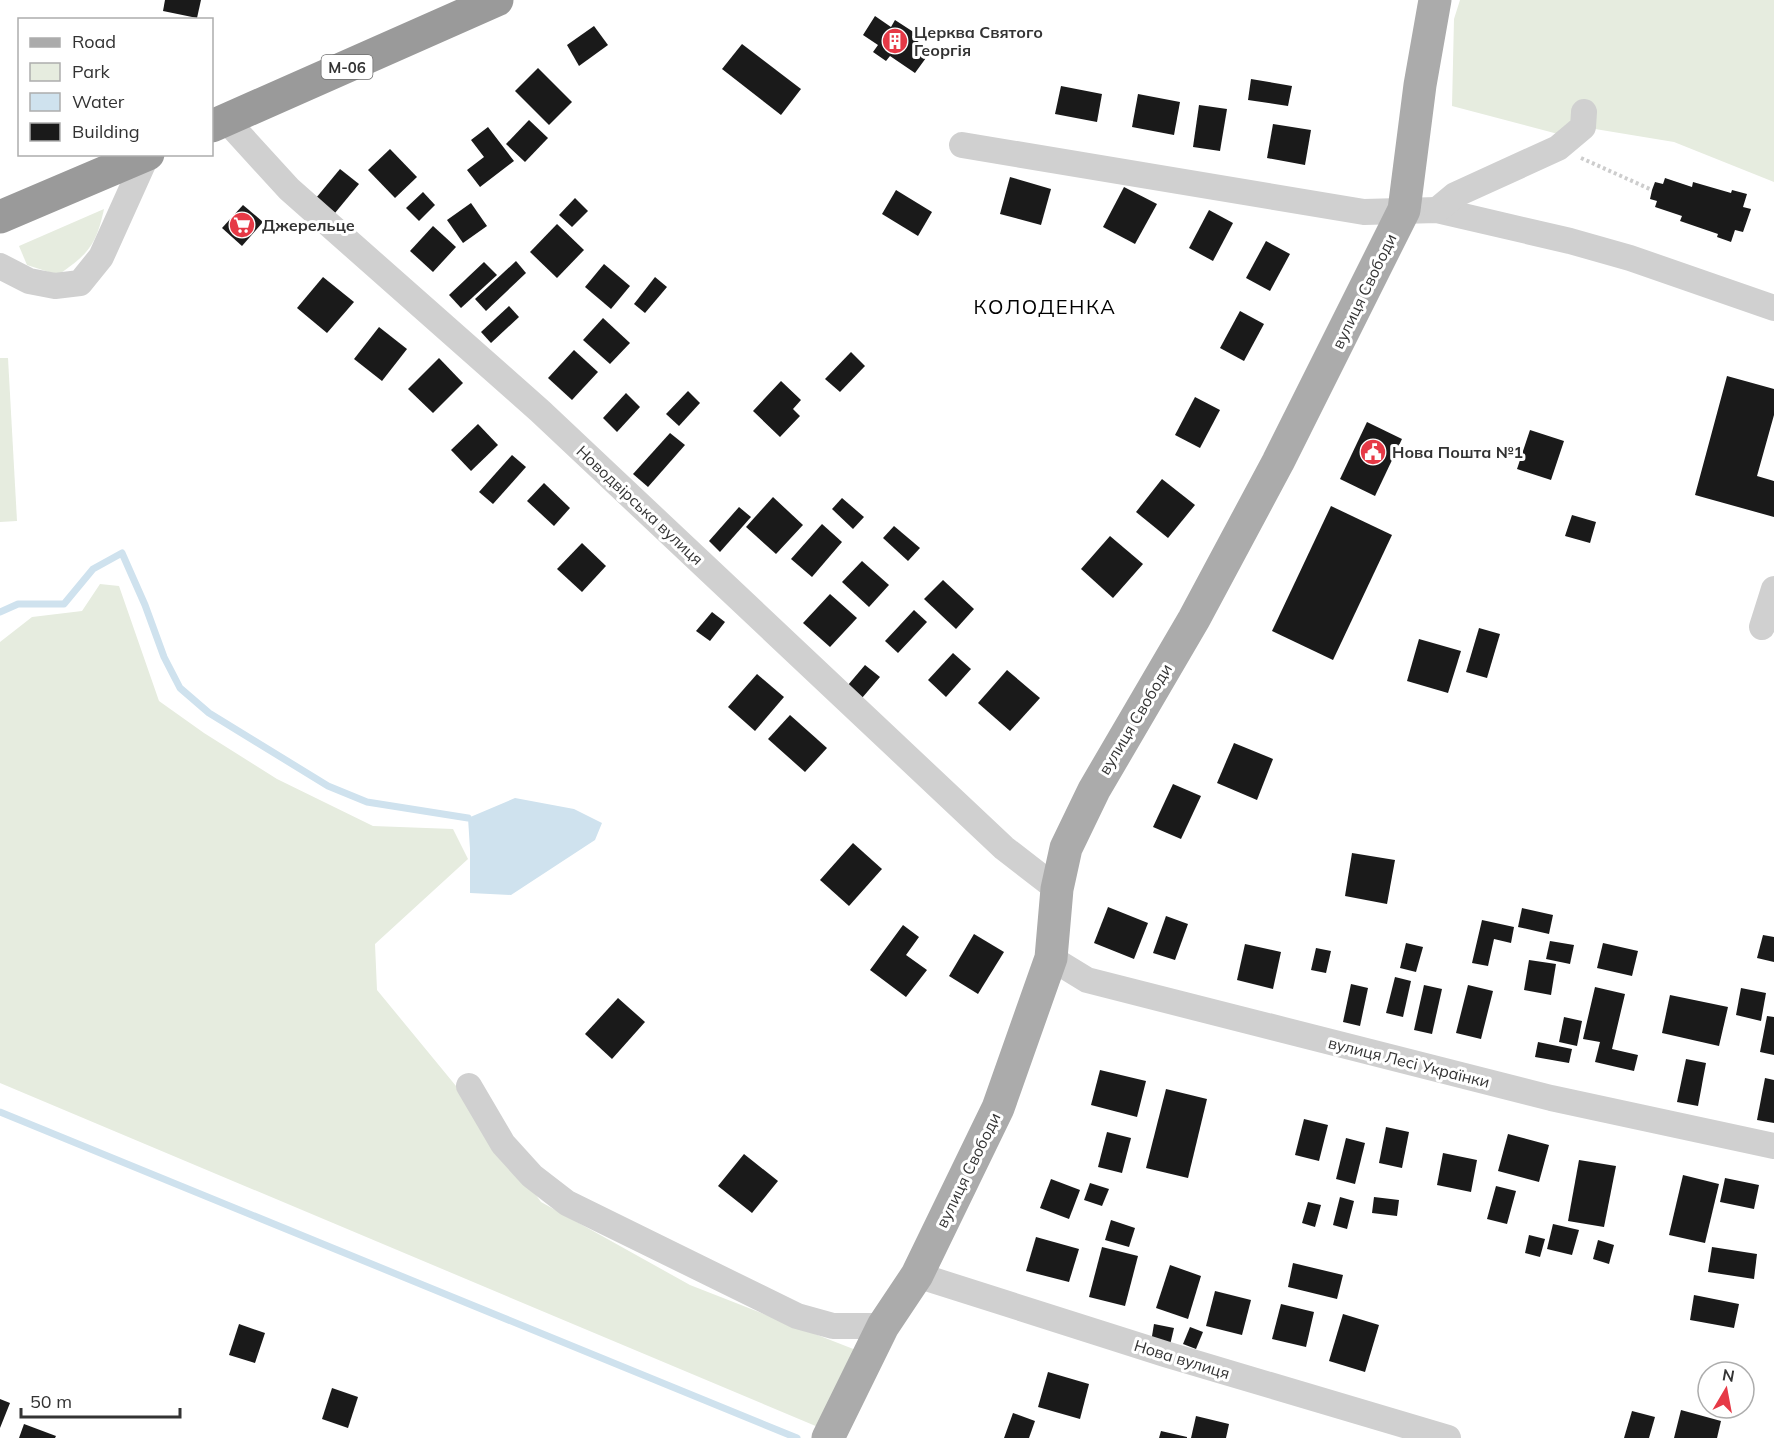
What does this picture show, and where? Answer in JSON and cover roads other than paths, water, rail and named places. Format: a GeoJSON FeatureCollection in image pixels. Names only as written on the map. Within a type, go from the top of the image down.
{"type":"FeatureCollection","features":[{"type":"Feature","properties":{"kind":"highway","name":"М-06"},"geometry":{"type":"LineString","coordinates":[[219,123],[463,7],[497,0]]}},
{"type":"Feature","properties":{"kind":"highway"},"geometry":{"type":"LineString","coordinates":[[1,215],[145,156]]}},
{"type":"Feature","properties":{"kind":"main road","name":"вулиця Свободи"},"geometry":{"type":"LineString","coordinates":[[828,1438],[883,1326],[918,1275],[998,1108],[1051,958],[1057,889],[1066,848],[1094,790],[1194,619],[1278,462],[1404,210],[1420,85],[1435,0]]}},
{"type":"Feature","properties":{"kind":"street"},"geometry":{"type":"LineString","coordinates":[[1437,210],[1455,195],[1569,153],[1583,127],[1584,112]]}},
{"type":"Feature","properties":{"kind":"street","name":"Новодвірська вулиця"},"geometry":{"type":"LineString","coordinates":[[219,123],[289,189],[540,411],[1004,848],[1057,889]]}},
{"type":"Feature","properties":{"kind":"street"},"geometry":{"type":"LineString","coordinates":[[962,145],[1364,212],[1437,210],[1570,241],[1630,258],[1774,308]]}},
{"type":"Feature","properties":{"kind":"street"},"geometry":{"type":"LineString","coordinates":[[0,266],[29,281],[55,286],[80,283],[101,258],[147,156]]}},
{"type":"Feature","properties":{"kind":"street"},"geometry":{"type":"LineString","coordinates":[[1762,627],[1774,589]]}},
{"type":"Feature","properties":{"kind":"street","name":"вулиця Лесі Українки"},"geometry":{"type":"LineString","coordinates":[[1051,958],[1087,980],[1551,1098],[1774,1146]]}},
{"type":"Feature","properties":{"kind":"street"},"geometry":{"type":"LineString","coordinates":[[469,1086],[503,1144],[532,1176],[567,1203],[797,1316],[834,1326],[883,1326]]}},
{"type":"Feature","properties":{"kind":"street","name":"Нова вулиця"},"geometry":{"type":"LineString","coordinates":[[918,1275],[1165,1354],[1448,1438]]}},
{"type":"Feature","properties":{"kind":"water"},"geometry":{"type":"Polygon","coordinates":[[[515,798],[574,809],[602,823],[595,840],[511,895],[470,893],[468,818],[515,798]]]}},
{"type":"Feature","properties":{"kind":"waterway"},"geometry":{"type":"LineString","coordinates":[[0,612],[18,604],[64,604],[93,569],[122,553],[145,605],[164,657],[180,688],[209,713],[328,786],[367,802],[468,818]]}},
{"type":"Feature","properties":{"kind":"waterway"},"geometry":{"type":"LineString","coordinates":[[0,1112],[797,1438]]}},
{"type":"Feature","properties":{"kind":"place","name":"Церква Святого Георгія"},"geometry":{"type":"Point","coordinates":[895,41]}},
{"type":"Feature","properties":{"kind":"place","name":"Джерельце"},"geometry":{"type":"Point","coordinates":[242,225]}},
{"type":"Feature","properties":{"kind":"place","name":"Нова Пошта №1"},"geometry":{"type":"Point","coordinates":[1373,452]}},
{"type":"Feature","properties":{"kind":"district","name":"КОЛОДЕНКА"},"geometry":{"type":"Point","coordinates":[1045,306]}}]}
